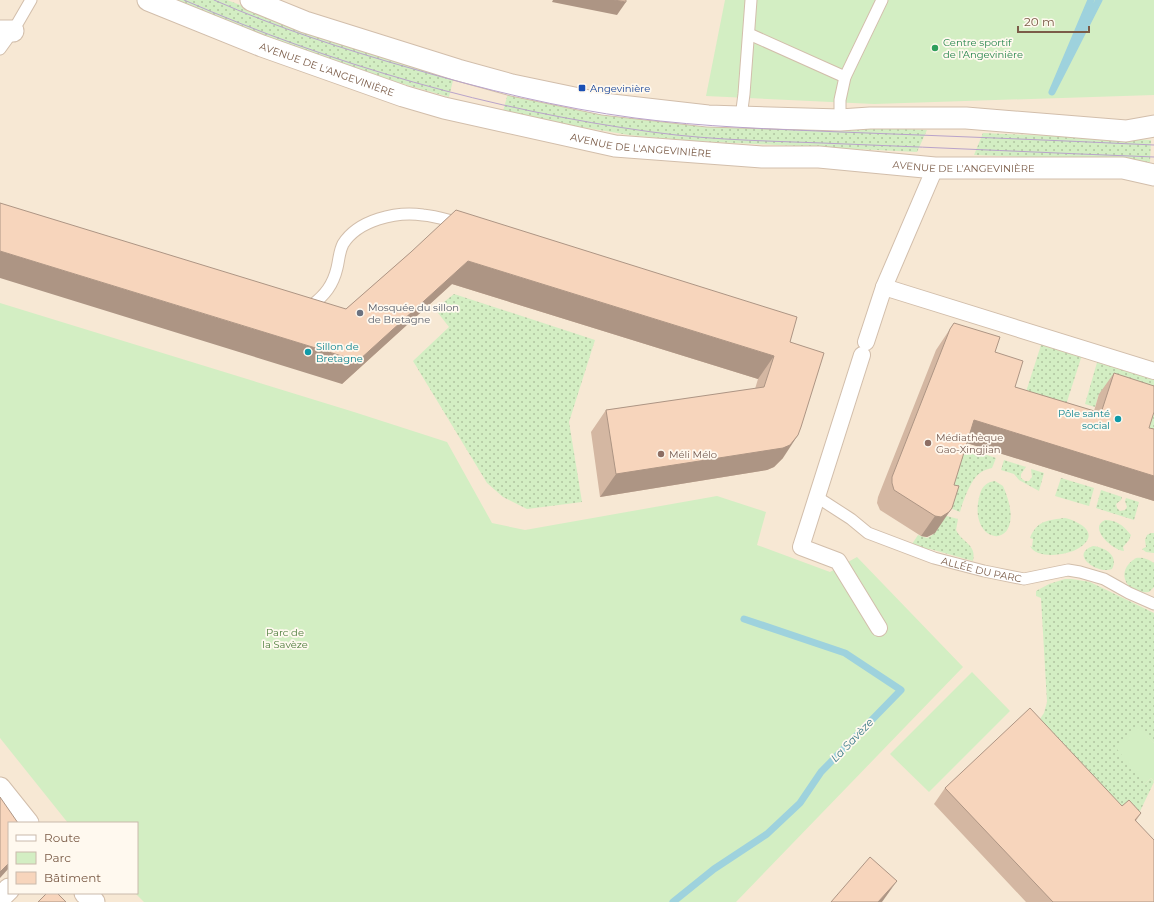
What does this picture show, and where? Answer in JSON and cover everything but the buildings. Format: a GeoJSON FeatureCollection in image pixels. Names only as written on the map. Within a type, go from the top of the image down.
{"type":"FeatureCollection","features":[{"type":"Feature","properties":{"kind":"street","name":"AVENUE DE L'ANGEVINIÈRE"},"geometry":{"type":"LineString","coordinates":[[148,0],[262,46],[403,96],[444,108],[615,146],[762,157],[819,157],[935,168],[1123,168],[1154,176]]}},
{"type":"Feature","properties":{"kind":"street"},"geometry":{"type":"LineString","coordinates":[[251,0],[305,22],[458,70],[512,85],[603,104],[708,116],[840,120],[870,118],[966,118],[1126,130],[1154,126]]}},
{"type":"Feature","properties":{"kind":"street"},"geometry":{"type":"LineString","coordinates":[[879,628],[838,561],[801,547],[884,287],[935,168]]}},
{"type":"Feature","properties":{"kind":"street"},"geometry":{"type":"LineString","coordinates":[[884,287],[1154,371]]}},
{"type":"Feature","properties":{"kind":"street"},"geometry":{"type":"LineString","coordinates":[[0,788],[27,822]]}},
{"type":"Feature","properties":{"kind":"street"},"geometry":{"type":"LineString","coordinates":[[0,898],[8,890]]}},
{"type":"Feature","properties":{"kind":"street"},"geometry":{"type":"LineString","coordinates":[[86,894],[94,902]]}},
{"type":"Feature","properties":{"kind":"lane"},"geometry":{"type":"LineString","coordinates":[[0,50],[7,30],[31,0]]}},
{"type":"Feature","properties":{"kind":"lane"},"geometry":{"type":"LineString","coordinates":[[741,117],[751,0]]}},
{"type":"Feature","properties":{"kind":"lane"},"geometry":{"type":"LineString","coordinates":[[840,120],[840,100],[845,77],[882,0]]}},
{"type":"Feature","properties":{"kind":"lane"},"geometry":{"type":"LineString","coordinates":[[748,34],[845,77]]}},
{"type":"Feature","properties":{"kind":"lane"},"geometry":{"type":"LineString","coordinates":[[296,303],[312,305],[323,297],[331,285],[343,244],[355,232],[368,224],[386,217],[405,214],[423,215],[467,226]]}},
{"type":"Feature","properties":{"kind":"lane","name":"ALLÉE DU PARC"},"geometry":{"type":"LineString","coordinates":[[817,497],[851,519],[868,533],[934,558],[1024,580],[1068,570],[1080,572],[1104,579],[1129,593],[1154,604]]}},
{"type":"Feature","properties":{"kind":"shaded area"},"geometry":{"type":"Polygon","coordinates":[[[0,0],[1154,0],[1154,902],[0,902],[0,0]]]}},
{"type":"Feature","properties":{"kind":"green space"},"geometry":{"type":"Polygon","coordinates":[[[170,0],[227,0],[287,23],[454,76],[449,97],[326,62],[170,0]]]}},
{"type":"Feature","properties":{"kind":"green space","name":"Centre sportif de l'Angevinière"},"geometry":{"type":"Polygon","coordinates":[[[725,0],[1154,0],[1154,95],[874,104],[706,96],[725,0]]]}},
{"type":"Feature","properties":{"kind":"green space"},"geometry":{"type":"Polygon","coordinates":[[[509,90],[731,121],[927,130],[917,152],[694,141],[629,135],[546,121],[503,111],[509,90]]]}},
{"type":"Feature","properties":{"kind":"green space"},"geometry":{"type":"Polygon","coordinates":[[[983,133],[1151,140],[1150,162],[974,155],[983,133]]]}},
{"type":"Feature","properties":{"kind":"green space"},"geometry":{"type":"Polygon","coordinates":[[[454,294],[595,340],[569,422],[582,502],[527,509],[503,497],[487,483],[413,361],[449,327],[435,309],[454,294]]]}},
{"type":"Feature","properties":{"kind":"green space","name":"Parc de la Savèze"},"geometry":{"type":"Polygon","coordinates":[[[0,303],[447,442],[492,523],[525,530],[717,496],[766,512],[757,545],[830,572],[857,557],[963,667],[736,902],[144,902],[136,894],[138,894],[138,822],[67,822],[0,738],[0,303]]]}},
{"type":"Feature","properties":{"kind":"green space"},"geometry":{"type":"Polygon","coordinates":[[[1042,342],[1082,355],[1064,411],[1024,398],[1042,342]]]}},
{"type":"Feature","properties":{"kind":"green space"},"geometry":{"type":"Polygon","coordinates":[[[1098,359],[1154,377],[1154,434],[1099,394],[1095,407],[1085,404],[1098,359]]]}},
{"type":"Feature","properties":{"kind":"green space"},"geometry":{"type":"Polygon","coordinates":[[[959,446],[996,458],[992,468],[982,472],[974,480],[965,496],[960,512],[945,506],[959,446]]]}},
{"type":"Feature","properties":{"kind":"green space"},"geometry":{"type":"Polygon","coordinates":[[[1004,460],[1026,467],[1021,474],[1021,478],[1025,481],[1029,481],[1032,477],[1031,469],[1044,473],[1039,491],[1019,480],[1014,474],[1001,470],[1004,460]]]}},
{"type":"Feature","properties":{"kind":"green space"},"geometry":{"type":"Polygon","coordinates":[[[1061,478],[1094,488],[1089,506],[1055,496],[1061,478]]]}},
{"type":"Feature","properties":{"kind":"green space"},"geometry":{"type":"Polygon","coordinates":[[[995,481],[1003,486],[1010,508],[1010,524],[1005,533],[997,536],[988,534],[981,526],[978,512],[982,489],[987,483],[995,481]]]}},
{"type":"Feature","properties":{"kind":"green space"},"geometry":{"type":"Polygon","coordinates":[[[1101,490],[1122,497],[1116,504],[1120,511],[1125,510],[1127,507],[1125,501],[1126,498],[1139,502],[1134,520],[1096,508],[1101,490]]]}},
{"type":"Feature","properties":{"kind":"green space"},"geometry":{"type":"Polygon","coordinates":[[[943,515],[958,519],[956,530],[971,547],[974,555],[973,561],[930,549],[924,549],[912,544],[918,535],[927,538],[934,534],[940,525],[943,515]]]}},
{"type":"Feature","properties":{"kind":"green space"},"geometry":{"type":"Polygon","coordinates":[[[1065,518],[1077,522],[1086,529],[1088,533],[1088,538],[1085,543],[1079,548],[1068,553],[1046,555],[1039,553],[1030,546],[1032,547],[1033,539],[1030,538],[1040,524],[1049,520],[1065,518]]]}},
{"type":"Feature","properties":{"kind":"green space"},"geometry":{"type":"Polygon","coordinates":[[[1105,520],[1113,521],[1119,524],[1131,535],[1123,547],[1124,551],[1114,547],[1100,533],[1100,524],[1105,520]]]}},
{"type":"Feature","properties":{"kind":"green space"},"geometry":{"type":"Polygon","coordinates":[[[1154,533],[1154,553],[1146,552],[1142,549],[1146,547],[1145,540],[1147,535],[1154,533]]]}},
{"type":"Feature","properties":{"kind":"green space"},"geometry":{"type":"Polygon","coordinates":[[[1093,546],[1102,548],[1110,553],[1114,560],[1112,569],[1100,569],[1088,563],[1084,554],[1086,550],[1093,546]]]}},
{"type":"Feature","properties":{"kind":"green space"},"geometry":{"type":"Polygon","coordinates":[[[1136,558],[1150,560],[1154,563],[1154,587],[1149,592],[1134,590],[1126,581],[1124,575],[1126,569],[1129,563],[1136,558]]]}},
{"type":"Feature","properties":{"kind":"green space"},"geometry":{"type":"Polygon","coordinates":[[[1065,579],[1090,582],[1154,613],[1154,743],[1139,728],[1145,784],[1151,778],[1154,782],[1133,826],[1036,725],[1044,713],[1047,702],[1041,598],[1036,596],[1036,591],[1049,584],[1065,579]]]}},
{"type":"Feature","properties":{"kind":"green space"},"geometry":{"type":"Polygon","coordinates":[[[972,672],[1010,711],[929,792],[890,754],[972,672]]]}},
{"type":"Feature","properties":{"kind":"green space"},"geometry":{"type":"Polygon","coordinates":[[[1139,727],[1154,743],[1154,781],[1151,778],[1145,784],[1117,749],[1139,727]]]}},
{"type":"Feature","properties":{"kind":"waterway"},"geometry":{"type":"LineString","coordinates":[[1091,0],[1052,92],[1099,0]]}},
{"type":"Feature","properties":{"kind":"waterway","name":"La Savèze"},"geometry":{"type":"LineString","coordinates":[[673,902],[714,869],[767,834],[800,803],[821,772],[901,690],[845,653],[744,619]]}},
{"type":"Feature","properties":{"kind":"tram line"},"geometry":{"type":"LineString","coordinates":[[184,0],[297,45],[355,65],[472,98],[592,123],[676,135],[724,139],[1154,157]]}},
{"type":"Feature","properties":{"kind":"tram line"},"geometry":{"type":"LineString","coordinates":[[214,0],[286,29],[385,61],[493,90],[607,114],[686,124],[790,130],[1154,145]]}},
{"type":"Feature","properties":{"kind":"place","name":"Centre sportif de l'Angevinière"},"geometry":{"type":"Point","coordinates":[935,48]}},
{"type":"Feature","properties":{"kind":"place","name":"Angevinière"},"geometry":{"type":"Point","coordinates":[582,88]}},
{"type":"Feature","properties":{"kind":"place","name":"Mosquée du sillon de Bretagne"},"geometry":{"type":"Point","coordinates":[360,313]}},
{"type":"Feature","properties":{"kind":"place","name":"Sillon de Bretagne"},"geometry":{"type":"Point","coordinates":[308,352]}},
{"type":"Feature","properties":{"kind":"place","name":"Pôle santé social"},"geometry":{"type":"Point","coordinates":[1118,419]}},
{"type":"Feature","properties":{"kind":"place","name":"Médiathèque Gao-Xingjian"},"geometry":{"type":"Point","coordinates":[928,443]}},
{"type":"Feature","properties":{"kind":"place","name":"Méli Mélo"},"geometry":{"type":"Point","coordinates":[661,454]}}]}
